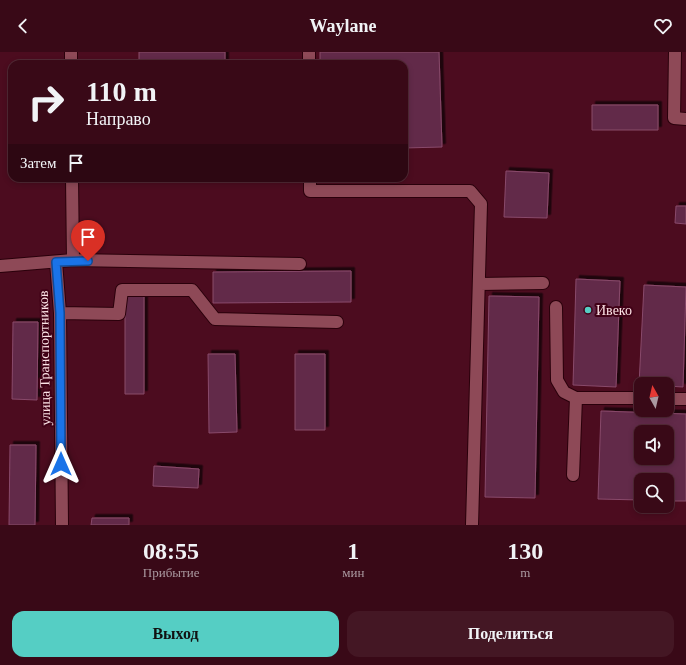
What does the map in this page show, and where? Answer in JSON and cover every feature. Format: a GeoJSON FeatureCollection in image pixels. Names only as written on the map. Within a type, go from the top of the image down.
{"type":"FeatureCollection","features":[{"type":"Feature","properties":{"kind":"street"},"geometry":{"type":"LineString","coordinates":[[675,52],[674,118],[686,119]]}},
{"type":"Feature","properties":{"kind":"street"},"geometry":{"type":"LineString","coordinates":[[72,182],[73,260]]}},
{"type":"Feature","properties":{"kind":"street"},"geometry":{"type":"LineString","coordinates":[[310,182],[310,191],[470,191],[481,204],[480,284],[472,525]]}},
{"type":"Feature","properties":{"kind":"street"},"geometry":{"type":"LineString","coordinates":[[0,266],[73,260],[300,264]]}},
{"type":"Feature","properties":{"kind":"street","name":"улица Транспортников"},"geometry":{"type":"LineString","coordinates":[[56,262],[60,313],[62,525]]}},
{"type":"Feature","properties":{"kind":"street"},"geometry":{"type":"LineString","coordinates":[[480,284],[543,283]]}},
{"type":"Feature","properties":{"kind":"street"},"geometry":{"type":"LineString","coordinates":[[60,313],[119,314],[122,290],[192,290],[215,319],[337,322]]}},
{"type":"Feature","properties":{"kind":"street"},"geometry":{"type":"LineString","coordinates":[[556,307],[557,380],[564,392],[576,398],[634,398]]}},
{"type":"Feature","properties":{"kind":"street"},"geometry":{"type":"LineString","coordinates":[[574,475],[576,398]]}},
{"type":"Feature","properties":{"kind":"street"},"geometry":{"type":"LineString","coordinates":[[674,399],[686,399]]}},
{"type":"Feature","properties":{"kind":"building"},"geometry":{"type":"Polygon","coordinates":[[[139,52],[225,52],[225,60],[139,60],[139,52]]]}},
{"type":"Feature","properties":{"kind":"building"},"geometry":{"type":"Polygon","coordinates":[[[320,52],[439,52],[442,147],[408,148],[408,60],[320,60],[320,52]]]}},
{"type":"Feature","properties":{"kind":"building"},"geometry":{"type":"Polygon","coordinates":[[[592,105],[658,105],[658,130],[592,130],[592,105]]]}},
{"type":"Feature","properties":{"kind":"building"},"geometry":{"type":"Polygon","coordinates":[[[506,171],[549,173],[547,218],[504,217],[506,171]]]}},
{"type":"Feature","properties":{"kind":"building"},"geometry":{"type":"Polygon","coordinates":[[[676,206],[686,206],[686,224],[675,223],[676,206]]]}},
{"type":"Feature","properties":{"kind":"building"},"geometry":{"type":"Polygon","coordinates":[[[351,271],[351,302],[213,303],[213,272],[351,271]]]}},
{"type":"Feature","properties":{"kind":"building"},"geometry":{"type":"Polygon","coordinates":[[[576,279],[620,281],[616,387],[573,385],[576,279]]]}},
{"type":"Feature","properties":{"kind":"building"},"geometry":{"type":"Polygon","coordinates":[[[644,285],[686,287],[683,387],[674,386],[674,377],[639,377],[644,285]]]}},
{"type":"Feature","properties":{"kind":"building"},"geometry":{"type":"Polygon","coordinates":[[[125,296],[144,296],[144,394],[125,394],[125,296]]]}},
{"type":"Feature","properties":{"kind":"building"},"geometry":{"type":"Polygon","coordinates":[[[489,296],[539,297],[535,498],[485,497],[489,296]]]}},
{"type":"Feature","properties":{"kind":"building"},"geometry":{"type":"Polygon","coordinates":[[[13,322],[38,322],[37,400],[12,399],[13,322]]]}},
{"type":"Feature","properties":{"kind":"building"},"geometry":{"type":"Polygon","coordinates":[[[208,354],[235,354],[237,432],[209,433],[208,354]]]}},
{"type":"Feature","properties":{"kind":"building"},"geometry":{"type":"Polygon","coordinates":[[[295,354],[325,354],[325,430],[295,430],[295,354]]]}},
{"type":"Feature","properties":{"kind":"building"},"geometry":{"type":"Polygon","coordinates":[[[601,411],[634,412],[634,417],[674,417],[674,414],[686,414],[686,501],[674,501],[674,473],[634,473],[634,500],[598,499],[601,411]]]}},
{"type":"Feature","properties":{"kind":"building"},"geometry":{"type":"Polygon","coordinates":[[[10,445],[36,445],[35,525],[9,525],[10,445]]]}},
{"type":"Feature","properties":{"kind":"building"},"geometry":{"type":"Polygon","coordinates":[[[154,466],[199,469],[198,488],[153,486],[154,466]]]}},
{"type":"Feature","properties":{"kind":"building"},"geometry":{"type":"Polygon","coordinates":[[[92,518],[129,518],[129,525],[91,525],[92,518]]]}},
{"type":"Feature","properties":{"kind":"place","name":"Ивеко"},"geometry":{"type":"Point","coordinates":[588,310]}},
{"type":"Feature","properties":{"kind":"route"},"geometry":{"type":"LineString","coordinates":[[61,464],[60,313],[56,262],[73,260],[88,261]]}}]}
